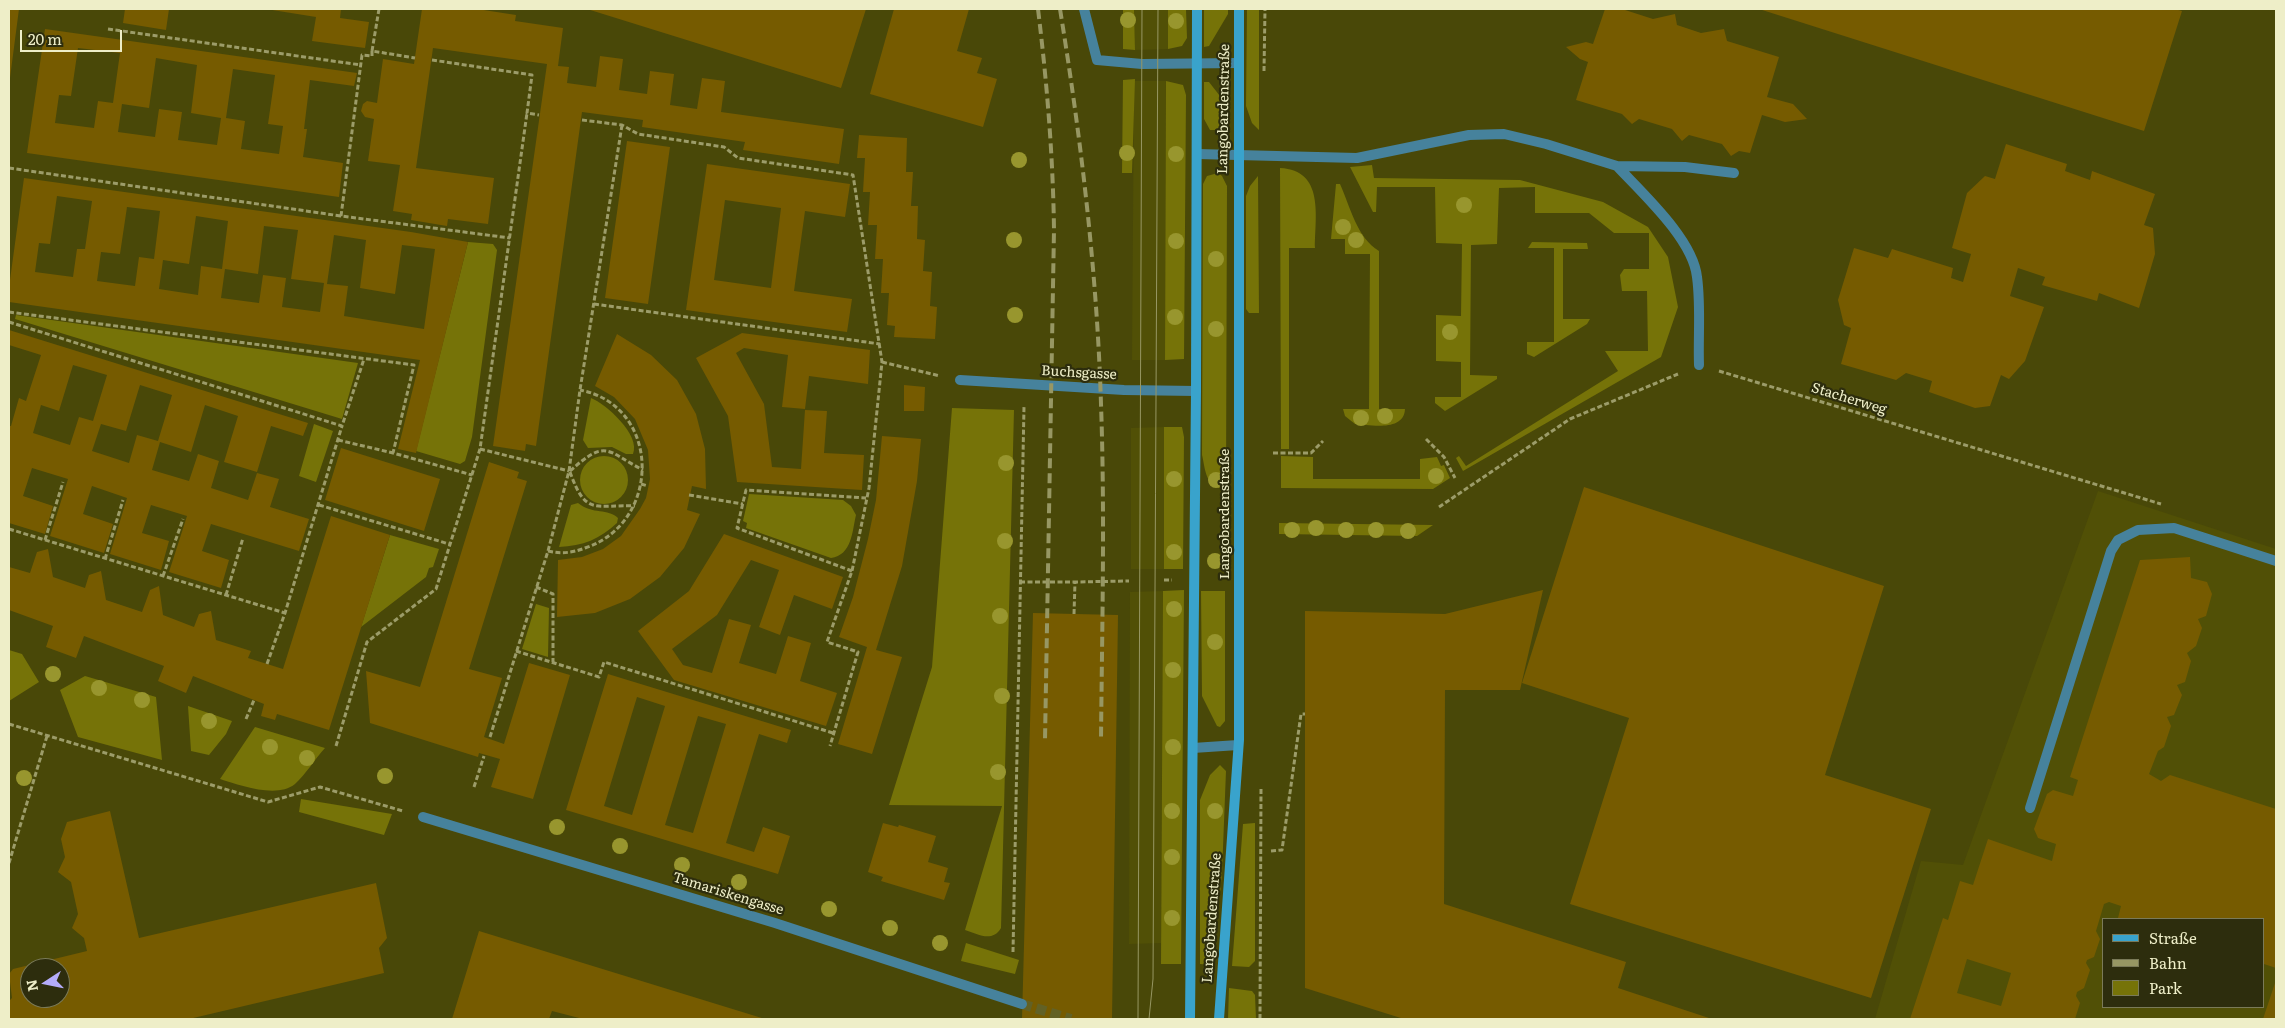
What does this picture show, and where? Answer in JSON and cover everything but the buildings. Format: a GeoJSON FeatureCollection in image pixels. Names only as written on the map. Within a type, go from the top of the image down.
{"type":"FeatureCollection","features":[{"type":"Feature","properties":{"kind":"street"},"geometry":{"type":"LineString","coordinates":[[1084,9],[1097,60],[1142,64],[1239,63]]}},
{"type":"Feature","properties":{"kind":"street","name":"Langobardenstraße"},"geometry":{"type":"LineString","coordinates":[[1190,1019],[1196,391],[1197,9]]}},
{"type":"Feature","properties":{"kind":"street","name":"Langobardenstraße"},"geometry":{"type":"LineString","coordinates":[[1220,1019],[1238,745],[1239,9]]}},
{"type":"Feature","properties":{"kind":"street"},"geometry":{"type":"LineString","coordinates":[[1197,154],[1357,158],[1468,135],[1504,134],[1546,144],[1617,166],[1685,167],[1734,173]]}},
{"type":"Feature","properties":{"kind":"street"},"geometry":{"type":"LineString","coordinates":[[1617,166],[1661,211],[1683,242],[1697,275],[1699,365]]}},
{"type":"Feature","properties":{"kind":"street","name":"Buchsgasse"},"geometry":{"type":"LineString","coordinates":[[960,380],[1140,390],[1196,391]]}},
{"type":"Feature","properties":{"kind":"street"},"geometry":{"type":"LineString","coordinates":[[2030,808],[2111,551],[2118,540],[2138,530],[2174,528],[2276,561]]}},
{"type":"Feature","properties":{"kind":"street"},"geometry":{"type":"LineString","coordinates":[[1193,748],[1238,745]]}},
{"type":"Feature","properties":{"kind":"street","name":"Tamariskengasse"},"geometry":{"type":"LineString","coordinates":[[423,816],[766,920],[1022,1004]]}},
{"type":"Feature","properties":{"kind":"path"},"geometry":{"type":"LineString","coordinates":[[341,216],[362,55],[372,56],[379,9]]}},
{"type":"Feature","properties":{"kind":"path"},"geometry":{"type":"LineString","coordinates":[[108,29],[361,65]]}},
{"type":"Feature","properties":{"kind":"path"},"geometry":{"type":"LineString","coordinates":[[372,52],[415,58]]}},
{"type":"Feature","properties":{"kind":"path"},"geometry":{"type":"LineString","coordinates":[[336,746],[367,642],[436,589],[480,449],[510,238],[532,74],[432,60]]}},
{"type":"Feature","properties":{"kind":"path"},"geometry":{"type":"LineString","coordinates":[[527,113],[539,115]]}},
{"type":"Feature","properties":{"kind":"path"},"geometry":{"type":"LineString","coordinates":[[582,120],[622,125],[638,134],[724,147],[738,158],[853,175],[882,362],[866,498],[852,571],[827,642],[858,652],[830,746]]}},
{"type":"Feature","properties":{"kind":"path"},"geometry":{"type":"LineString","coordinates":[[490,737],[548,551],[570,471],[580,390],[622,125]]}},
{"type":"Feature","properties":{"kind":"path"},"geometry":{"type":"LineString","coordinates":[[9,168],[341,216],[510,238]]}},
{"type":"Feature","properties":{"kind":"path"},"geometry":{"type":"LineString","coordinates":[[594,304],[880,344]]}},
{"type":"Feature","properties":{"kind":"path"},"geometry":{"type":"LineString","coordinates":[[9,312],[414,365],[393,453]]}},
{"type":"Feature","properties":{"kind":"path"},"geometry":{"type":"LineString","coordinates":[[9,322],[342,426]]}},
{"type":"Feature","properties":{"kind":"path"},"geometry":{"type":"LineString","coordinates":[[267,664],[286,613],[364,359]]}},
{"type":"Feature","properties":{"kind":"path"},"geometry":{"type":"LineString","coordinates":[[882,362],[960,380]]}},
{"type":"Feature","properties":{"kind":"path"},"geometry":{"type":"LineString","coordinates":[[1440,507],[1570,420],[1699,365]]}},
{"type":"Feature","properties":{"kind":"path","name":"Stacherweg"},"geometry":{"type":"LineString","coordinates":[[1699,365],[2169,507]]}},
{"type":"Feature","properties":{"kind":"path"},"geometry":{"type":"LineString","coordinates":[[1013,952],[1024,384]]}},
{"type":"Feature","properties":{"kind":"path"},"geometry":{"type":"LineString","coordinates":[[548,551],[560,554],[601,543],[617,530],[635,506],[641,484],[643,454],[632,428],[614,405],[594,393],[580,390]]}},
{"type":"Feature","properties":{"kind":"path"},"geometry":{"type":"LineString","coordinates":[[1426,439],[1444,457],[1455,478]]}},
{"type":"Feature","properties":{"kind":"path"},"geometry":{"type":"LineString","coordinates":[[338,440],[472,475]]}},
{"type":"Feature","properties":{"kind":"path"},"geometry":{"type":"LineString","coordinates":[[1273,454],[1311,454],[1323,441]]}},
{"type":"Feature","properties":{"kind":"path"},"geometry":{"type":"LineString","coordinates":[[480,449],[570,471]]}},
{"type":"Feature","properties":{"kind":"path"},"geometry":{"type":"LineString","coordinates":[[570,471],[586,456],[602,450],[617,453],[643,470]]}},
{"type":"Feature","properties":{"kind":"path"},"geometry":{"type":"LineString","coordinates":[[570,471],[576,488],[587,504],[602,508],[617,505],[635,506]]}},
{"type":"Feature","properties":{"kind":"path"},"geometry":{"type":"LineString","coordinates":[[45,540],[62,482]]}},
{"type":"Feature","properties":{"kind":"path"},"geometry":{"type":"LineString","coordinates":[[641,484],[648,486]]}},
{"type":"Feature","properties":{"kind":"path"},"geometry":{"type":"LineString","coordinates":[[852,571],[738,528],[746,490],[866,498]]}},
{"type":"Feature","properties":{"kind":"path"},"geometry":{"type":"LineString","coordinates":[[690,495],[743,504]]}},
{"type":"Feature","properties":{"kind":"path"},"geometry":{"type":"LineString","coordinates":[[105,559],[123,500]]}},
{"type":"Feature","properties":{"kind":"path"},"geometry":{"type":"LineString","coordinates":[[319,505],[449,544]]}},
{"type":"Feature","properties":{"kind":"path"},"geometry":{"type":"LineString","coordinates":[[163,576],[183,519]]}},
{"type":"Feature","properties":{"kind":"path"},"geometry":{"type":"LineString","coordinates":[[9,529],[286,613]]}},
{"type":"Feature","properties":{"kind":"path"},"geometry":{"type":"LineString","coordinates":[[226,595],[243,538]]}},
{"type":"Feature","properties":{"kind":"path"},"geometry":{"type":"LineString","coordinates":[[1020,582],[1129,581]]}},
{"type":"Feature","properties":{"kind":"path"},"geometry":{"type":"LineString","coordinates":[[1074,614],[1075,582]]}},
{"type":"Feature","properties":{"kind":"path"},"geometry":{"type":"LineString","coordinates":[[536,588],[553,594],[553,662]]}},
{"type":"Feature","properties":{"kind":"path"},"geometry":{"type":"LineString","coordinates":[[516,651],[598,677],[604,662],[833,733]]}},
{"type":"Feature","properties":{"kind":"path"},"geometry":{"type":"LineString","coordinates":[[246,719],[254,700]]}},
{"type":"Feature","properties":{"kind":"path"},"geometry":{"type":"LineString","coordinates":[[1271,851],[1282,850],[1301,714],[1305,714]]}},
{"type":"Feature","properties":{"kind":"path"},"geometry":{"type":"LineString","coordinates":[[9,724],[268,802],[320,787],[423,816]]}},
{"type":"Feature","properties":{"kind":"path"},"geometry":{"type":"LineString","coordinates":[[9,863],[48,736]]}},
{"type":"Feature","properties":{"kind":"path"},"geometry":{"type":"LineString","coordinates":[[474,787],[484,756]]}},
{"type":"Feature","properties":{"kind":"path"},"geometry":{"type":"LineString","coordinates":[[1260,1019],[1261,781]]}},
{"type":"Feature","properties":{"kind":"shaded area"},"geometry":{"type":"Polygon","coordinates":[[[1134,9],[1168,9],[1168,49],[1135,50],[1134,9]]]}},
{"type":"Feature","properties":{"kind":"shaded area"},"geometry":{"type":"Polygon","coordinates":[[[1134,81],[1166,81],[1165,360],[1132,360],[1134,81]]]}},
{"type":"Feature","properties":{"kind":"shaded area"},"geometry":{"type":"Polygon","coordinates":[[[1164,427],[1164,569],[1131,569],[1131,428],[1164,427]]]}},
{"type":"Feature","properties":{"kind":"shaded area"},"geometry":{"type":"Polygon","coordinates":[[[2098,491],[2276,549],[2276,1019],[1875,1019],[1921,861],[1963,865],[2098,491]]]}},
{"type":"Feature","properties":{"kind":"shaded area"},"geometry":{"type":"Polygon","coordinates":[[[1163,591],[1161,943],[1129,944],[1130,592],[1163,591]]]}},
{"type":"Feature","properties":{"kind":"green space"},"geometry":{"type":"Polygon","coordinates":[[[1123,9],[1134,9],[1135,50],[1123,49],[1123,9]]]}},
{"type":"Feature","properties":{"kind":"green space"},"geometry":{"type":"Polygon","coordinates":[[[1168,9],[1186,9],[1187,38],[1182,46],[1168,49],[1168,9]]]}},
{"type":"Feature","properties":{"kind":"green space"},"geometry":{"type":"Polygon","coordinates":[[[1204,9],[1228,9],[1228,14],[1209,46],[1204,47],[1204,9]]]}},
{"type":"Feature","properties":{"kind":"green space"},"geometry":{"type":"Polygon","coordinates":[[[1247,9],[1259,9],[1259,130],[1252,123],[1246,106],[1247,9]]]}},
{"type":"Feature","properties":{"kind":"green space"},"geometry":{"type":"Polygon","coordinates":[[[1135,79],[1132,173],[1122,173],[1123,80],[1135,79]]]}},
{"type":"Feature","properties":{"kind":"green space"},"geometry":{"type":"Polygon","coordinates":[[[1166,81],[1183,85],[1186,95],[1184,359],[1165,360],[1166,81]]]}},
{"type":"Feature","properties":{"kind":"green space"},"geometry":{"type":"Polygon","coordinates":[[[1204,82],[1209,82],[1227,105],[1227,121],[1219,130],[1210,130],[1204,119],[1204,82]]]}},
{"type":"Feature","properties":{"kind":"green space"},"geometry":{"type":"Polygon","coordinates":[[[1372,165],[1374,178],[1520,180],[1603,202],[1648,227],[1668,257],[1678,307],[1661,357],[1463,471],[1456,458],[1459,456],[1466,466],[1618,371],[1605,351],[1648,351],[1647,291],[1622,291],[1620,275],[1624,269],[1649,269],[1649,233],[1614,233],[1589,213],[1535,213],[1535,187],[1499,188],[1497,244],[1471,245],[1470,375],[1497,376],[1497,379],[1445,411],[1435,403],[1435,397],[1461,397],[1461,362],[1436,361],[1436,315],[1461,316],[1462,244],[1436,243],[1435,187],[1377,187],[1376,212],[1373,212],[1350,167],[1372,165]]]}},
{"type":"Feature","properties":{"kind":"green space"},"geometry":{"type":"Polygon","coordinates":[[[1280,168],[1294,171],[1304,177],[1311,186],[1316,210],[1315,248],[1289,248],[1289,449],[1281,449],[1280,168]]]}},
{"type":"Feature","properties":{"kind":"green space"},"geometry":{"type":"Polygon","coordinates":[[[1218,173],[1222,176],[1227,186],[1226,485],[1219,488],[1214,486],[1208,479],[1202,455],[1203,184],[1207,176],[1218,173]]]}},
{"type":"Feature","properties":{"kind":"green space"},"geometry":{"type":"Polygon","coordinates":[[[1258,176],[1259,313],[1249,313],[1246,309],[1246,196],[1250,186],[1258,176]]]}},
{"type":"Feature","properties":{"kind":"green space"},"geometry":{"type":"Polygon","coordinates":[[[1336,184],[1340,184],[1365,238],[1379,251],[1379,409],[1405,409],[1399,421],[1385,426],[1355,424],[1345,416],[1343,409],[1369,409],[1370,254],[1345,254],[1345,239],[1331,239],[1336,184]]]}},
{"type":"Feature","properties":{"kind":"green space"},"geometry":{"type":"Polygon","coordinates":[[[468,242],[493,244],[497,250],[472,437],[465,461],[460,464],[416,451],[468,242]]]}},
{"type":"Feature","properties":{"kind":"green space"},"geometry":{"type":"Polygon","coordinates":[[[1532,242],[1587,243],[1588,249],[1563,249],[1563,319],[1590,319],[1587,324],[1534,357],[1527,354],[1527,342],[1554,342],[1554,248],[1528,248],[1532,242]]]}},
{"type":"Feature","properties":{"kind":"green space"},"geometry":{"type":"Polygon","coordinates":[[[16,315],[358,363],[342,419],[15,319],[16,315]]]}},
{"type":"Feature","properties":{"kind":"green space"},"geometry":{"type":"Polygon","coordinates":[[[591,398],[621,421],[632,438],[633,454],[626,454],[612,447],[588,448],[583,440],[591,398]]]}},
{"type":"Feature","properties":{"kind":"green space"},"geometry":{"type":"Polygon","coordinates":[[[952,408],[1014,410],[1001,928],[997,933],[989,936],[965,930],[1002,806],[889,805],[932,667],[952,408]]]}},
{"type":"Feature","properties":{"kind":"green space"},"geometry":{"type":"Polygon","coordinates":[[[314,424],[333,431],[316,482],[299,476],[314,424]]]}},
{"type":"Feature","properties":{"kind":"green space"},"geometry":{"type":"Polygon","coordinates":[[[1164,427],[1182,427],[1184,437],[1183,569],[1164,569],[1164,427]]]}},
{"type":"Feature","properties":{"kind":"green space"},"geometry":{"type":"Polygon","coordinates":[[[599,456],[609,456],[621,463],[628,475],[628,485],[621,497],[609,504],[599,504],[591,500],[584,493],[580,485],[580,475],[584,467],[591,460],[599,456]]]}},
{"type":"Feature","properties":{"kind":"green space"},"geometry":{"type":"Polygon","coordinates":[[[1281,456],[1313,457],[1313,479],[1420,479],[1420,459],[1437,457],[1441,466],[1444,465],[1450,478],[1433,489],[1281,488],[1281,456]]]}},
{"type":"Feature","properties":{"kind":"green space"},"geometry":{"type":"Polygon","coordinates":[[[749,494],[843,500],[851,506],[856,515],[847,548],[838,556],[831,558],[746,528],[747,523],[743,521],[749,494]]]}},
{"type":"Feature","properties":{"kind":"green space"},"geometry":{"type":"Polygon","coordinates":[[[578,503],[589,509],[614,515],[618,518],[617,523],[591,541],[559,547],[571,505],[578,503]]]}},
{"type":"Feature","properties":{"kind":"green space"},"geometry":{"type":"Polygon","coordinates":[[[1279,523],[1433,525],[1417,536],[1279,534],[1279,523]]]}},
{"type":"Feature","properties":{"kind":"green space"},"geometry":{"type":"Polygon","coordinates":[[[390,535],[439,549],[433,567],[429,568],[426,577],[361,627],[390,535]]]}},
{"type":"Feature","properties":{"kind":"green space"},"geometry":{"type":"Polygon","coordinates":[[[1184,590],[1181,964],[1161,964],[1163,591],[1184,590]]]}},
{"type":"Feature","properties":{"kind":"green space"},"geometry":{"type":"Polygon","coordinates":[[[1201,591],[1225,591],[1225,721],[1220,727],[1217,726],[1202,696],[1201,591]]]}},
{"type":"Feature","properties":{"kind":"green space"},"geometry":{"type":"Polygon","coordinates":[[[536,604],[549,608],[548,657],[522,649],[536,604]]]}},
{"type":"Feature","properties":{"kind":"green space"},"geometry":{"type":"Polygon","coordinates":[[[9,650],[22,654],[39,682],[9,701],[9,650]]]}},
{"type":"Feature","properties":{"kind":"green space"},"geometry":{"type":"Polygon","coordinates":[[[85,676],[156,697],[162,760],[78,737],[60,690],[85,676]]]}},
{"type":"Feature","properties":{"kind":"green space"},"geometry":{"type":"Polygon","coordinates":[[[188,706],[232,721],[226,734],[209,755],[191,751],[188,706]]]}},
{"type":"Feature","properties":{"kind":"green space"},"geometry":{"type":"Polygon","coordinates":[[[255,727],[325,748],[299,780],[287,788],[268,791],[220,779],[255,727]]]}},
{"type":"Feature","properties":{"kind":"green space"},"geometry":{"type":"Polygon","coordinates":[[[1220,765],[1226,771],[1222,873],[1213,965],[1200,964],[1200,800],[1210,775],[1220,765]]]}},
{"type":"Feature","properties":{"kind":"green space"},"geometry":{"type":"Polygon","coordinates":[[[301,799],[392,814],[384,835],[299,812],[301,799]]]}},
{"type":"Feature","properties":{"kind":"green space"},"geometry":{"type":"Polygon","coordinates":[[[1255,823],[1255,961],[1249,967],[1232,966],[1243,824],[1255,823]]]}},
{"type":"Feature","properties":{"kind":"green space"},"geometry":{"type":"Polygon","coordinates":[[[966,943],[1019,960],[1015,974],[961,961],[966,943]]]}},
{"type":"Feature","properties":{"kind":"green space"},"geometry":{"type":"Polygon","coordinates":[[[1229,988],[1252,991],[1255,995],[1256,1019],[1228,1019],[1229,988]]]}},
{"type":"Feature","properties":{"kind":"tunnel"},"geometry":{"type":"LineString","coordinates":[[1022,1004],[1071,1019]]}},
{"type":"Feature","properties":{"kind":"tram line"},"geometry":{"type":"LineString","coordinates":[[1138,1019],[1142,9]]}},
{"type":"Feature","properties":{"kind":"tram line"},"geometry":{"type":"LineString","coordinates":[[1149,1019],[1153,979],[1158,9]]}},
{"type":"Feature","properties":{"kind":"railway"},"geometry":{"type":"LineString","coordinates":[[1038,9],[1049,120],[1054,230],[1045,740]]}},
{"type":"Feature","properties":{"kind":"railway"},"geometry":{"type":"LineString","coordinates":[[1060,9],[1075,107],[1087,206],[1099,354],[1103,488],[1101,741]]}}]}
